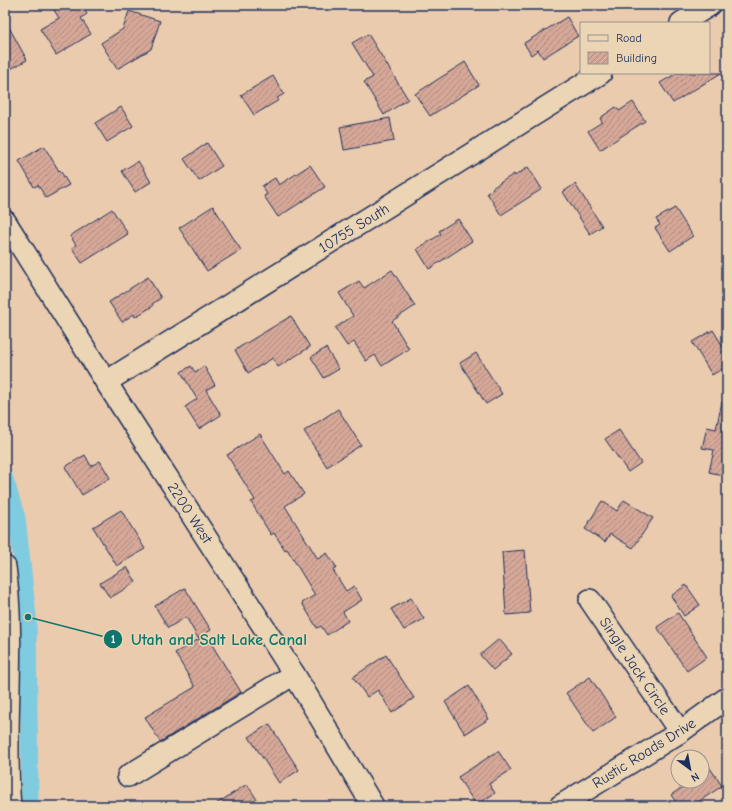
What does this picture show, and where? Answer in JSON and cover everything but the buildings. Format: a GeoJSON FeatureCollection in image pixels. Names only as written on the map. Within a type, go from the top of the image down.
{"type":"FeatureCollection","features":[{"type":"Feature","properties":{"kind":"street"},"geometry":{"type":"LineString","coordinates":[[683,22],[710,5]]}},
{"type":"Feature","properties":{"kind":"street","name":"10755 South"},"geometry":{"type":"LineString","coordinates":[[106,382],[599,74]]}},
{"type":"Feature","properties":{"kind":"street","name":"2200 West"},"geometry":{"type":"LineString","coordinates":[[5,221],[106,382],[294,674],[374,806]]}},
{"type":"Feature","properties":{"kind":"street"},"geometry":{"type":"LineString","coordinates":[[5,567],[10,613],[8,746],[10,806]]}},
{"type":"Feature","properties":{"kind":"street","name":"Single Jack Circle"},"geometry":{"type":"LineString","coordinates":[[590,600],[680,732]]}},
{"type":"Feature","properties":{"kind":"street"},"geometry":{"type":"LineString","coordinates":[[128,776],[294,674]]}},
{"type":"Feature","properties":{"kind":"street","name":"Rustic Roads Drive"},"geometry":{"type":"LineString","coordinates":[[560,806],[680,732],[727,698]]}},
{"type":"Feature","properties":{"kind":"waterway"},"geometry":{"type":"LineString","coordinates":[[5,479],[17,518],[28,617],[30,806]]}},
{"type":"Feature","properties":{"kind":"place","name":"Utah and Salt Lake Canal"},"geometry":{"type":"Point","coordinates":[28,617]}}]}
